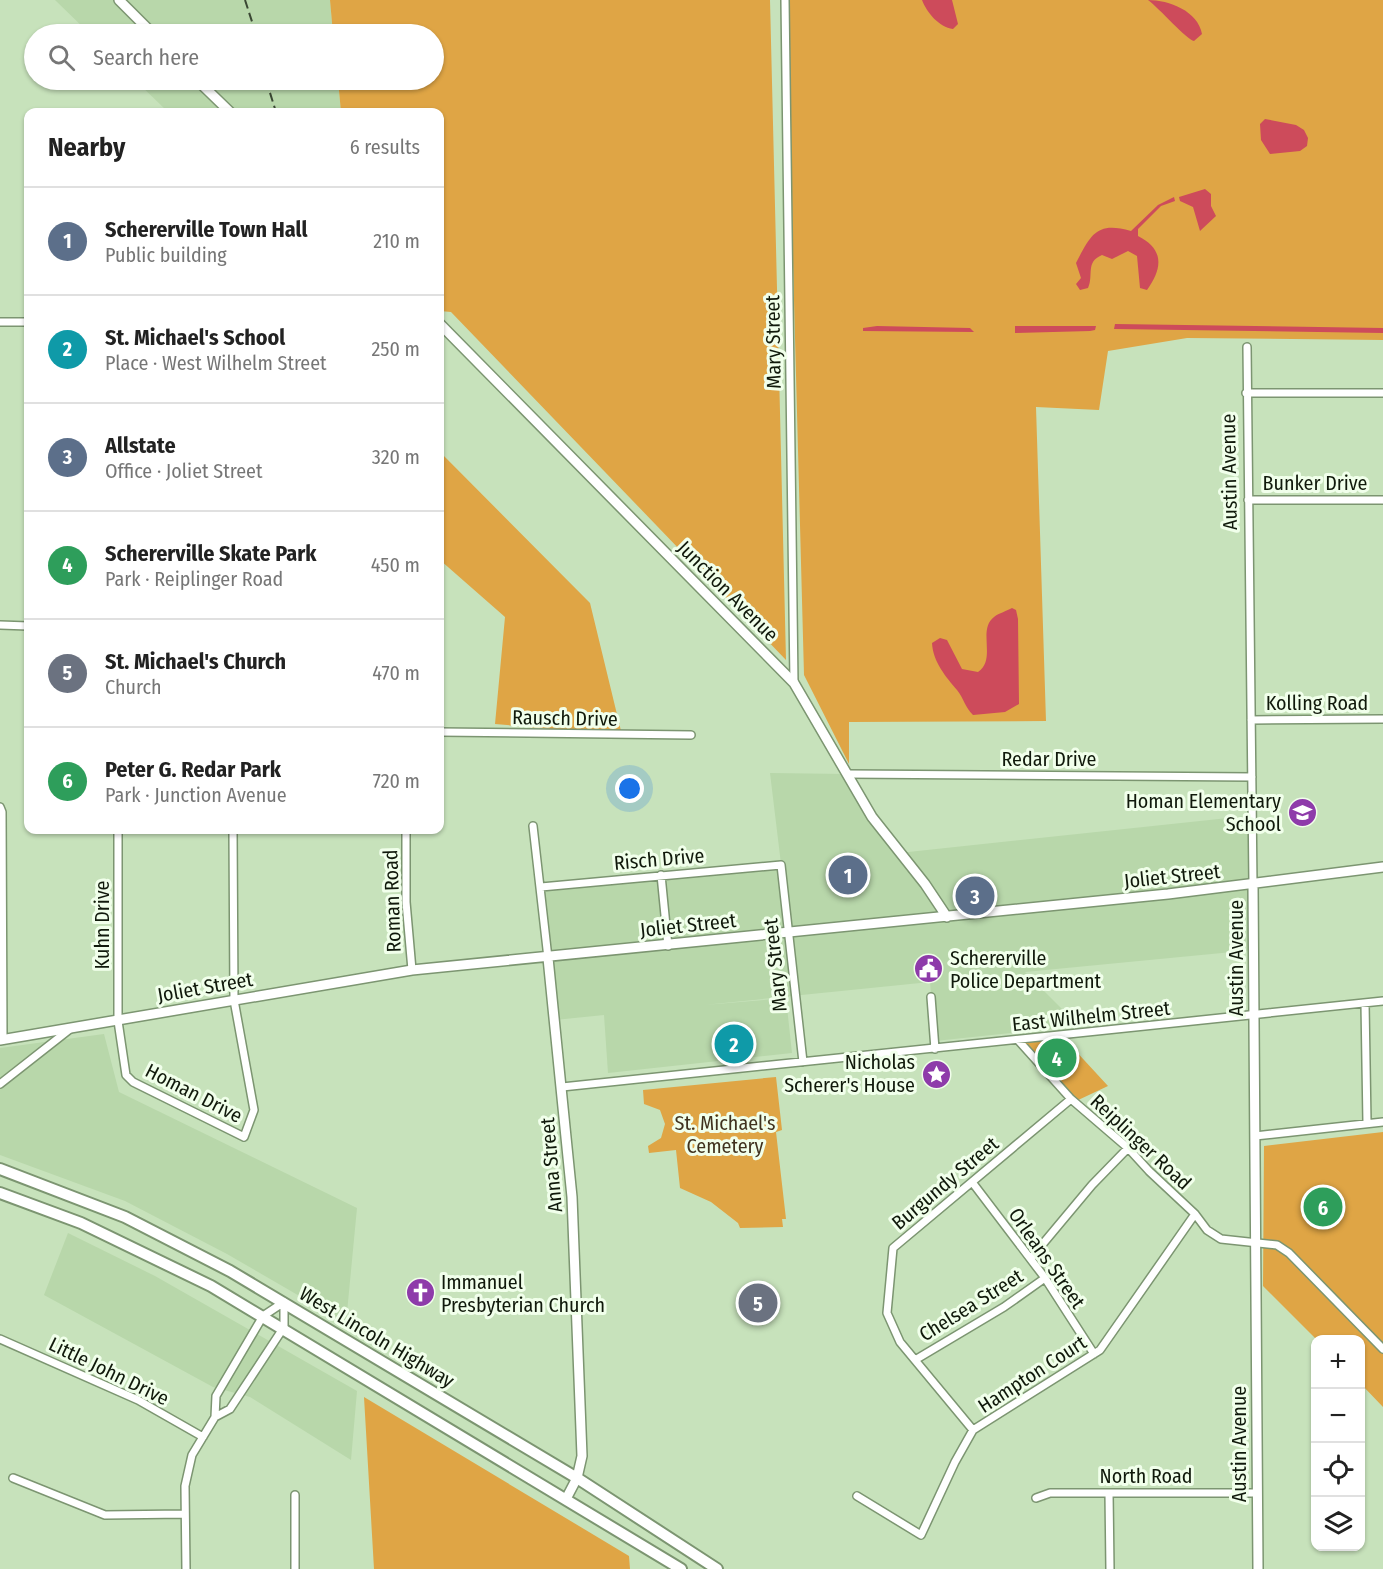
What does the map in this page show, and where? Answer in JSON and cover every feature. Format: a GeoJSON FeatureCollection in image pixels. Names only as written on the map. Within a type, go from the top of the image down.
{"type":"FeatureCollection","features":[{"type":"Feature","properties":{"kind":"main road","name":"West Lincoln Highway"},"geometry":{"type":"LineString","coordinates":[[0,1169],[125,1217],[221,1266],[577,1478],[705,1566],[717,1569]]}},
{"type":"Feature","properties":{"kind":"main road","name":"West Lincoln Highway"},"geometry":{"type":"LineString","coordinates":[[0,1193],[81,1223],[152,1255],[284,1327],[681,1569]]}},
{"type":"Feature","properties":{"kind":"street"},"geometry":{"type":"LineString","coordinates":[[119,0],[143,24]]}},
{"type":"Feature","properties":{"kind":"street","name":"Mary Street"},"geometry":{"type":"LineString","coordinates":[[785,0],[794,683]]}},
{"type":"Feature","properties":{"kind":"street"},"geometry":{"type":"LineString","coordinates":[[207,90],[226,108]]}},
{"type":"Feature","properties":{"kind":"street"},"geometry":{"type":"LineString","coordinates":[[0,322],[24,322]]}},
{"type":"Feature","properties":{"kind":"street","name":"Junction Avenue"},"geometry":{"type":"LineString","coordinates":[[444,328],[794,683],[872,817],[930,891],[947,917]]}},
{"type":"Feature","properties":{"kind":"street","name":"Austin Avenue"},"geometry":{"type":"LineString","coordinates":[[1247,347],[1258,1569]]}},
{"type":"Feature","properties":{"kind":"street"},"geometry":{"type":"LineString","coordinates":[[1246,393],[1383,393]]}},
{"type":"Feature","properties":{"kind":"street","name":"Bunker Drive"},"geometry":{"type":"LineString","coordinates":[[1248,500],[1383,500]]}},
{"type":"Feature","properties":{"kind":"street"},"geometry":{"type":"LineString","coordinates":[[0,625],[24,626]]}},
{"type":"Feature","properties":{"kind":"street","name":"Kolling Road"},"geometry":{"type":"LineString","coordinates":[[1251,720],[1383,719]]}},
{"type":"Feature","properties":{"kind":"street","name":"Rausch Drive"},"geometry":{"type":"LineString","coordinates":[[444,732],[691,735]]}},
{"type":"Feature","properties":{"kind":"street","name":"Redar Drive"},"geometry":{"type":"LineString","coordinates":[[847,774],[1252,777]]}},
{"type":"Feature","properties":{"kind":"street"},"geometry":{"type":"LineString","coordinates":[[0,807],[2,812],[1,1040]]}},
{"type":"Feature","properties":{"kind":"street","name":"Anna Street"},"geometry":{"type":"LineString","coordinates":[[533,826],[572,1197],[582,1456],[577,1478],[566,1499]]}},
{"type":"Feature","properties":{"kind":"street","name":"Kuhn Drive"},"geometry":{"type":"LineString","coordinates":[[118,834],[118,1021]]}},
{"type":"Feature","properties":{"kind":"street","name":"Homan Drive"},"geometry":{"type":"LineString","coordinates":[[118,1021],[126,1075],[133,1082],[244,1137],[254,1110],[234,1000],[233,834]]}},
{"type":"Feature","properties":{"kind":"street","name":"Roman Road"},"geometry":{"type":"LineString","coordinates":[[406,834],[406,902],[412,970]]}},
{"type":"Feature","properties":{"kind":"street","name":"Mary Street"},"geometry":{"type":"LineString","coordinates":[[781,865],[803,1062]]}},
{"type":"Feature","properties":{"kind":"street","name":"Risch Drive"},"geometry":{"type":"LineString","coordinates":[[541,887],[781,865]]}},
{"type":"Feature","properties":{"kind":"street","name":"Joliet Street"},"geometry":{"type":"LineString","coordinates":[[1,1040],[412,970],[668,946],[1253,885],[1383,867]]}},
{"type":"Feature","properties":{"kind":"street"},"geometry":{"type":"LineString","coordinates":[[661,875],[668,946]]}},
{"type":"Feature","properties":{"kind":"street"},"geometry":{"type":"LineString","coordinates":[[931,997],[936,1049]]}},
{"type":"Feature","properties":{"kind":"street","name":"East Wilhelm Street"},"geometry":{"type":"LineString","coordinates":[[562,1087],[1383,1001]]}},
{"type":"Feature","properties":{"kind":"street"},"geometry":{"type":"LineString","coordinates":[[1365,1003],[1367,1123]]}},
{"type":"Feature","properties":{"kind":"street"},"geometry":{"type":"LineString","coordinates":[[0,1084],[70,1029]]}},
{"type":"Feature","properties":{"kind":"street","name":"Reiplinger Road"},"geometry":{"type":"LineString","coordinates":[[1018,1040],[1071,1099],[1128,1148],[1195,1214],[1207,1230],[1221,1239],[1256,1243]]}},
{"type":"Feature","properties":{"kind":"street","name":"Burgundy Street"},"geometry":{"type":"LineString","coordinates":[[974,1430],[900,1342],[887,1313],[893,1248],[1071,1099]]}},
{"type":"Feature","properties":{"kind":"street"},"geometry":{"type":"LineString","coordinates":[[1255,1136],[1383,1122]]}},
{"type":"Feature","properties":{"kind":"street","name":"Chelsea Street"},"geometry":{"type":"LineString","coordinates":[[1031,1258],[1092,1185],[1128,1148]]}},
{"type":"Feature","properties":{"kind":"street","name":"Orleans Street"},"geometry":{"type":"LineString","coordinates":[[972,1182],[1031,1258],[1094,1354]]}},
{"type":"Feature","properties":{"kind":"street","name":"Hampton Court"},"geometry":{"type":"LineString","coordinates":[[856,1496],[921,1535],[954,1462],[974,1430],[1100,1350],[1195,1214]]}},
{"type":"Feature","properties":{"kind":"street"},"geometry":{"type":"LineString","coordinates":[[1256,1243],[1277,1245],[1289,1253],[1383,1349]]}},
{"type":"Feature","properties":{"kind":"street","name":"Chelsea Street"},"geometry":{"type":"LineString","coordinates":[[915,1360],[1004,1307],[1045,1278]]}},
{"type":"Feature","properties":{"kind":"street"},"geometry":{"type":"LineString","coordinates":[[186,1569],[187,1470],[215,1417],[216,1396],[263,1316],[284,1302]]}},
{"type":"Feature","properties":{"kind":"street"},"geometry":{"type":"LineString","coordinates":[[215,1417],[230,1409],[284,1327],[284,1302]]}},
{"type":"Feature","properties":{"kind":"street","name":"Little John Drive"},"geometry":{"type":"LineString","coordinates":[[0,1339],[138,1400],[203,1437]]}},
{"type":"Feature","properties":{"kind":"street"},"geometry":{"type":"LineString","coordinates":[[13,1478],[105,1515],[185,1514]]}},
{"type":"Feature","properties":{"kind":"street","name":"North Road"},"geometry":{"type":"LineString","coordinates":[[1036,1498],[1050,1493],[1257,1493]]}},
{"type":"Feature","properties":{"kind":"street"},"geometry":{"type":"LineString","coordinates":[[1109,1493],[1110,1569]]}},
{"type":"Feature","properties":{"kind":"street"},"geometry":{"type":"LineString","coordinates":[[295,1495],[295,1569]]}},
{"type":"Feature","properties":{"kind":"shaded area"},"geometry":{"type":"Polygon","coordinates":[[[55,0],[330,0],[332,24],[80,24],[55,0]]]}},
{"type":"Feature","properties":{"kind":"shaded area"},"geometry":{"type":"Polygon","coordinates":[[[922,0],[952,0],[958,24],[953,29],[938,22],[927,10],[922,0]]]}},
{"type":"Feature","properties":{"kind":"shaded area"},"geometry":{"type":"Polygon","coordinates":[[[1148,0],[1165,2],[1189,13],[1195,19],[1202,34],[1194,41],[1190,39],[1148,0]]]}},
{"type":"Feature","properties":{"kind":"shaded area"},"geometry":{"type":"Polygon","coordinates":[[[145,90],[339,90],[341,108],[164,108],[145,90]]]}},
{"type":"Feature","properties":{"kind":"shaded area"},"geometry":{"type":"Polygon","coordinates":[[[1265,119],[1296,125],[1304,130],[1308,138],[1307,146],[1300,151],[1270,154],[1261,140],[1260,124],[1265,119]]]}},
{"type":"Feature","properties":{"kind":"shaded area"},"geometry":{"type":"Polygon","coordinates":[[[1205,189],[1211,194],[1211,206],[1216,216],[1200,231],[1193,207],[1180,201],[1179,197],[1205,189]]]}},
{"type":"Feature","properties":{"kind":"shaded area"},"geometry":{"type":"Polygon","coordinates":[[[1174,197],[1175,201],[1161,206],[1138,229],[1138,236],[1153,247],[1158,260],[1156,274],[1147,290],[1140,288],[1137,256],[1128,251],[1112,259],[1102,255],[1093,261],[1088,288],[1080,290],[1076,284],[1081,278],[1076,263],[1086,244],[1096,232],[1110,228],[1131,231],[1158,205],[1174,197]]]}},
{"type":"Feature","properties":{"kind":"shaded area"},"geometry":{"type":"Polygon","coordinates":[[[1115,324],[1383,328],[1383,333],[1114,329],[1115,324]]]}},
{"type":"Feature","properties":{"kind":"shaded area"},"geometry":{"type":"Polygon","coordinates":[[[877,326],[970,328],[974,332],[863,331],[863,328],[877,326]]]}},
{"type":"Feature","properties":{"kind":"shaded area"},"geometry":{"type":"Polygon","coordinates":[[[1015,326],[1096,326],[1095,330],[1090,331],[1015,333],[1015,326]]]}},
{"type":"Feature","properties":{"kind":"shaded area"},"geometry":{"type":"Polygon","coordinates":[[[1012,608],[1016,610],[1018,619],[1019,704],[1005,712],[973,715],[941,669],[932,643],[940,638],[947,640],[962,669],[978,672],[986,660],[986,637],[989,623],[994,617],[1012,608]]]}},
{"type":"Feature","properties":{"kind":"shaded area"},"geometry":{"type":"Polygon","coordinates":[[[770,773],[847,774],[899,853],[1247,816],[1253,885],[1253,950],[1025,972],[1079,1026],[935,1041],[930,982],[704,1005],[786,998],[792,1053],[608,1073],[604,1015],[555,1020],[541,887],[781,864],[770,773]]]}},
{"type":"Feature","properties":{"kind":"shaded area"},"geometry":{"type":"Polygon","coordinates":[[[104,1034],[119,1092],[357,1208],[346,1323],[227,1254],[125,1201],[0,1155],[0,1048],[104,1034]]]}},
{"type":"Feature","properties":{"kind":"shaded area"},"geometry":{"type":"Polygon","coordinates":[[[68,1233],[155,1276],[357,1391],[351,1460],[250,1397],[213,1387],[44,1295],[68,1233]]]}},
{"type":"Feature","properties":{"kind":"green space"},"geometry":{"type":"Polygon","coordinates":[[[330,0],[770,0],[786,660],[451,312],[444,311],[444,108],[341,108],[339,90],[444,90],[444,24],[332,24],[330,0]]]}},
{"type":"Feature","properties":{"kind":"green space"},"geometry":{"type":"Polygon","coordinates":[[[786,0],[1383,0],[1383,340],[1187,338],[1108,351],[1099,410],[1036,407],[1046,721],[849,722],[849,764],[804,675],[786,0]]]}},
{"type":"Feature","properties":{"kind":"green space"},"geometry":{"type":"Polygon","coordinates":[[[444,456],[590,603],[622,735],[495,724],[505,617],[444,564],[444,456]]]}},
{"type":"Feature","properties":{"kind":"green space"},"geometry":{"type":"Polygon","coordinates":[[[1061,1035],[1108,1086],[1074,1102],[1046,1076],[1018,1040],[1061,1035]]]}},
{"type":"Feature","properties":{"kind":"green space","name":"St. Michael's Cemetery"},"geometry":{"type":"Polygon","coordinates":[[[776,1077],[782,1130],[776,1132],[786,1219],[782,1219],[783,1227],[740,1228],[738,1223],[711,1202],[680,1188],[676,1150],[649,1153],[648,1146],[661,1138],[665,1124],[660,1110],[644,1104],[643,1090],[776,1077]]]}},
{"type":"Feature","properties":{"kind":"green space"},"geometry":{"type":"Polygon","coordinates":[[[1383,1132],[1383,1407],[1365,1388],[1365,1335],[1312,1335],[1263,1286],[1264,1146],[1383,1132]]]}},
{"type":"Feature","properties":{"kind":"green space"},"geometry":{"type":"Polygon","coordinates":[[[364,1397],[629,1556],[630,1569],[374,1569],[364,1397]]]}},
{"type":"Feature","properties":{"kind":"railway"},"geometry":{"type":"LineString","coordinates":[[245,0],[253,24]]}},
{"type":"Feature","properties":{"kind":"railway"},"geometry":{"type":"LineString","coordinates":[[269,90],[275,108]]}},
{"type":"Feature","properties":{"kind":"place","name":"Homan Elementary School"},"geometry":{"type":"Point","coordinates":[1302,812]}},
{"type":"Feature","properties":{"kind":"place","name":"Schererville Town Hall"},"geometry":{"type":"Point","coordinates":[848,875]}},
{"type":"Feature","properties":{"kind":"place","name":"Allstate"},"geometry":{"type":"Point","coordinates":[975,896]}},
{"type":"Feature","properties":{"kind":"place","name":"Schererville Police Department"},"geometry":{"type":"Point","coordinates":[929,969]}},
{"type":"Feature","properties":{"kind":"place","name":"St. Michael's School"},"geometry":{"type":"Point","coordinates":[734,1044]}},
{"type":"Feature","properties":{"kind":"place","name":"Schererville Skate Park"},"geometry":{"type":"Point","coordinates":[1057,1058]}},
{"type":"Feature","properties":{"kind":"place","name":"Nicholas Scherer's House"},"geometry":{"type":"Point","coordinates":[936,1074]}},
{"type":"Feature","properties":{"kind":"place","name":"Peter G. Redar Park"},"geometry":{"type":"Point","coordinates":[1323,1207]}},
{"type":"Feature","properties":{"kind":"place","name":"Immanuel Presbyterian Church"},"geometry":{"type":"Point","coordinates":[420,1293]}},
{"type":"Feature","properties":{"kind":"place","name":"St. Michael's Church"},"geometry":{"type":"Point","coordinates":[758,1303]}}]}
